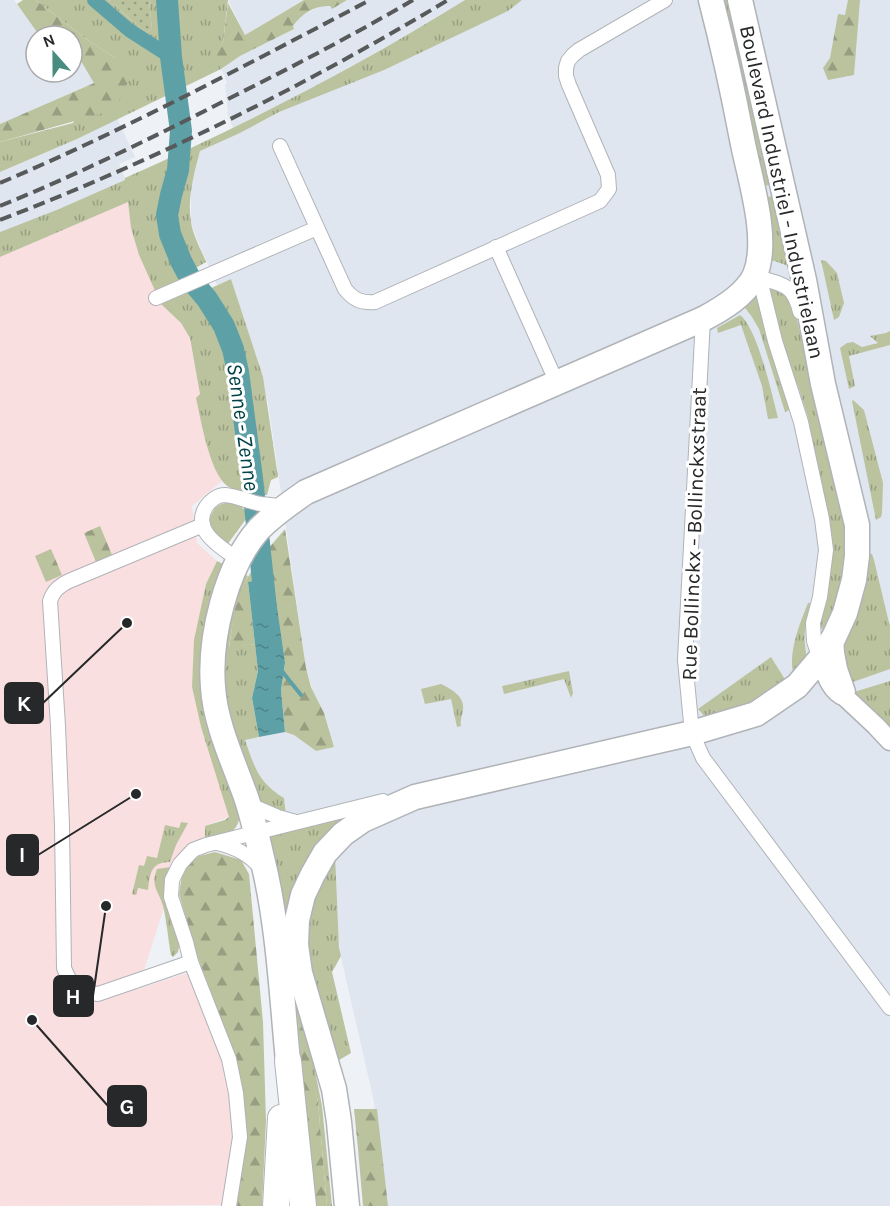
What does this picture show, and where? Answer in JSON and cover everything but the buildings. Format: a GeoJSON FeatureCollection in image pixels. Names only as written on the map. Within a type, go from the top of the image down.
{"type":"FeatureCollection","features":[{"type":"Feature","properties":{"kind":"highway","name":"Boulevard Industriel - Industrielaan"},"geometry":{"type":"LineString","coordinates":[[711,0],[730,77],[759,220],[759,254],[754,276]]}},
{"type":"Feature","properties":{"kind":"highway","name":"Boulevard Industriel - Industrielaan"},"geometry":{"type":"LineString","coordinates":[[740,0],[804,280],[823,384],[856,525],[857,556],[854,580],[845,613],[820,659]]}},
{"type":"Feature","properties":{"kind":"highway"},"geometry":{"type":"LineString","coordinates":[[303,1206],[279,958],[266,878],[248,804],[219,721],[213,688],[216,627],[224,596],[239,560],[259,530],[285,506],[306,492],[703,319],[734,300],[754,276]]}},
{"type":"Feature","properties":{"kind":"highway"},"geometry":{"type":"LineString","coordinates":[[347,1206],[334,1089],[300,973],[296,945],[297,920],[303,895],[325,853],[343,834],[363,820],[415,797],[692,733],[756,714],[797,686],[820,659]]}},
{"type":"Feature","properties":{"kind":"highway"},"geometry":{"type":"LineString","coordinates":[[276,1206],[280,1127],[288,1061]]}},
{"type":"Feature","properties":{"kind":"street"},"geometry":{"type":"LineString","coordinates":[[280,146],[345,289],[358,302],[375,302],[600,201],[605,196],[609,189],[608,175],[568,85],[566,68],[568,61],[579,50],[664,0]]}},
{"type":"Feature","properties":{"kind":"street"},"geometry":{"type":"LineString","coordinates":[[160,297],[317,228]]}},
{"type":"Feature","properties":{"kind":"street"},"geometry":{"type":"LineString","coordinates":[[496,247],[556,383]]}},
{"type":"Feature","properties":{"kind":"street","name":"Boulevard Industriel - Industrielaan"},"geometry":{"type":"LineString","coordinates":[[754,276],[786,286],[792,292],[797,300],[804,332],[823,384]]}},
{"type":"Feature","properties":{"kind":"street","name":"Boulevard Industriel - Industrielaan"},"geometry":{"type":"LineString","coordinates":[[754,276],[762,288],[775,341],[801,422],[822,519],[826,550],[820,597],[813,623],[814,641],[820,659],[838,691],[890,741]]}},
{"type":"Feature","properties":{"kind":"street","name":"Rue Bollinckx - Bollinckxstraat"},"geometry":{"type":"LineString","coordinates":[[703,319],[685,660],[692,733],[702,758],[890,1008]]}},
{"type":"Feature","properties":{"kind":"street"},"geometry":{"type":"LineString","coordinates":[[239,560],[209,537],[202,525],[204,511],[209,503],[221,496],[285,506]]}},
{"type":"Feature","properties":{"kind":"street"},"geometry":{"type":"LineString","coordinates":[[191,962],[99,994],[84,993],[75,987],[64,968],[58,716],[50,601],[56,590],[69,581],[202,525]]}},
{"type":"Feature","properties":{"kind":"street"},"geometry":{"type":"LineString","coordinates":[[797,686],[819,682],[838,691],[846,690],[836,661],[834,637]]}},
{"type":"Feature","properties":{"kind":"street"},"geometry":{"type":"LineString","coordinates":[[229,1206],[240,1137],[236,1093],[229,1059],[191,962],[171,897],[172,880],[180,864],[193,850],[255,832],[391,799],[415,797]]}},
{"type":"Feature","properties":{"kind":"street"},"geometry":{"type":"LineString","coordinates":[[248,804],[298,823]]}},
{"type":"Feature","properties":{"kind":"street"},"geometry":{"type":"LineString","coordinates":[[215,843],[232,846],[246,854],[256,863],[266,878]]}},
{"type":"Feature","properties":{"kind":"shaded area"},"geometry":{"type":"Polygon","coordinates":[[[0,0],[14,0],[31,24],[24,24],[24,84],[84,84],[84,66],[94,83],[0,124],[0,0]]]}},
{"type":"Feature","properties":{"kind":"shaded area"},"geometry":{"type":"Polygon","coordinates":[[[228,0],[304,0],[245,35],[228,0]]]}},
{"type":"Feature","properties":{"kind":"shaded area"},"geometry":{"type":"Polygon","coordinates":[[[347,0],[465,0],[308,91],[233,128],[227,113],[225,85],[227,83],[221,69],[240,56],[294,29],[293,26],[298,18],[320,6],[332,8],[347,0]]]}},
{"type":"Feature","properties":{"kind":"shaded area"},"geometry":{"type":"Polygon","coordinates":[[[522,0],[890,0],[890,1206],[384,1206],[374,1102],[339,948],[335,853],[289,828],[284,798],[272,791],[256,772],[245,740],[285,732],[294,735],[316,751],[334,747],[324,713],[313,691],[306,668],[268,402],[231,279],[217,285],[196,237],[191,222],[191,187],[200,151],[279,112],[507,11],[522,0]]]}},
{"type":"Feature","properties":{"kind":"shaded area"},"geometry":{"type":"Polygon","coordinates":[[[117,118],[135,157],[119,164],[126,180],[0,232],[0,172],[77,139],[117,118]]]}},
{"type":"Feature","properties":{"kind":"shaded area"},"geometry":{"type":"Polygon","coordinates":[[[128,201],[131,228],[139,255],[161,304],[181,323],[190,338],[213,465],[222,481],[192,506],[197,543],[217,561],[206,584],[195,640],[192,687],[201,727],[229,813],[229,817],[205,826],[205,838],[191,844],[175,859],[167,877],[166,901],[138,989],[202,968],[219,1014],[244,1136],[237,1206],[0,1206],[0,257],[128,201]]]}},
{"type":"Feature","properties":{"kind":"green space"},"geometry":{"type":"Polygon","coordinates":[[[23,0],[36,0],[67,24],[31,24],[17,4],[23,0]]]}},
{"type":"Feature","properties":{"kind":"green space"},"geometry":{"type":"Polygon","coordinates":[[[36,0],[109,0],[146,33],[152,29],[149,0],[228,0],[223,42],[216,55],[221,69],[77,139],[0,172],[0,142],[73,123],[115,58],[84,37],[84,24],[67,24],[36,0]]]}},
{"type":"Feature","properties":{"kind":"green space"},"geometry":{"type":"Polygon","coordinates":[[[109,0],[149,0],[152,29],[146,33],[109,0]]]}},
{"type":"Feature","properties":{"kind":"green space"},"geometry":{"type":"Polygon","coordinates":[[[304,0],[347,0],[332,9],[330,6],[324,6],[309,11],[296,22],[294,29],[240,56],[221,69],[215,55],[223,42],[228,3],[245,35],[304,0]]]}},
{"type":"Feature","properties":{"kind":"green space"},"geometry":{"type":"Polygon","coordinates":[[[465,0],[522,0],[508,11],[384,70],[279,112],[200,151],[192,186],[190,213],[193,232],[206,262],[194,269],[209,289],[231,279],[263,377],[278,477],[271,480],[267,495],[235,490],[220,478],[210,457],[196,398],[200,394],[190,338],[181,323],[161,304],[139,255],[131,228],[128,202],[0,257],[0,232],[125,180],[255,117],[382,49],[465,0]]]}},
{"type":"Feature","properties":{"kind":"green space"},"geometry":{"type":"Polygon","coordinates":[[[718,0],[732,0],[770,185],[763,186],[718,0]]]}},
{"type":"Feature","properties":{"kind":"green space"},"geometry":{"type":"Polygon","coordinates":[[[848,0],[860,0],[854,75],[828,80],[823,68],[830,58],[838,14],[845,15],[848,0]]]}},
{"type":"Feature","properties":{"kind":"green space"},"geometry":{"type":"Polygon","coordinates":[[[84,37],[115,58],[131,76],[114,110],[0,142],[0,124],[94,83],[84,66],[84,37]]]}},
{"type":"Feature","properties":{"kind":"green space"},"geometry":{"type":"Polygon","coordinates":[[[772,196],[777,198],[794,268],[766,258],[765,198],[772,196]]]}},
{"type":"Feature","properties":{"kind":"green space"},"geometry":{"type":"Polygon","coordinates":[[[821,260],[826,261],[837,273],[844,303],[839,317],[834,320],[821,260]]]}},
{"type":"Feature","properties":{"kind":"green space"},"geometry":{"type":"Polygon","coordinates":[[[772,289],[790,298],[794,307],[851,535],[844,594],[824,630],[821,628],[821,621],[832,556],[829,521],[808,417],[781,345],[767,290],[772,289]]]}},
{"type":"Feature","properties":{"kind":"green space"},"geometry":{"type":"Polygon","coordinates":[[[757,294],[791,409],[785,412],[759,329],[743,305],[757,294]]]}},
{"type":"Feature","properties":{"kind":"green space"},"geometry":{"type":"Polygon","coordinates":[[[740,315],[753,334],[778,418],[768,419],[762,386],[741,325],[718,333],[717,328],[740,315]]]}},
{"type":"Feature","properties":{"kind":"green space"},"geometry":{"type":"Polygon","coordinates":[[[890,331],[890,345],[849,356],[855,386],[849,389],[840,348],[853,342],[862,347],[878,343],[870,336],[890,331]]]}},
{"type":"Feature","properties":{"kind":"green space"},"geometry":{"type":"Polygon","coordinates":[[[852,401],[864,410],[883,483],[882,513],[881,517],[876,520],[852,401]]]}},
{"type":"Feature","properties":{"kind":"green space"},"geometry":{"type":"Polygon","coordinates":[[[228,502],[240,506],[249,515],[227,545],[215,538],[209,521],[215,508],[228,502]]]}},
{"type":"Feature","properties":{"kind":"green space"},"geometry":{"type":"Polygon","coordinates":[[[100,526],[112,555],[96,562],[84,533],[100,526]]]}},
{"type":"Feature","properties":{"kind":"green space"},"geometry":{"type":"Polygon","coordinates":[[[285,529],[306,668],[311,687],[324,713],[334,747],[316,751],[294,735],[285,732],[281,690],[285,663],[248,582],[255,644],[229,648],[236,606],[244,584],[260,559],[285,529]]]}},
{"type":"Feature","properties":{"kind":"green space"},"geometry":{"type":"Polygon","coordinates":[[[51,549],[62,575],[46,582],[35,556],[51,549]]]}},
{"type":"Feature","properties":{"kind":"green space"},"geometry":{"type":"Polygon","coordinates":[[[868,554],[872,554],[874,560],[890,627],[890,669],[850,683],[842,666],[843,634],[868,554]]]}},
{"type":"Feature","properties":{"kind":"green space"},"geometry":{"type":"Polygon","coordinates":[[[217,561],[248,576],[238,603],[229,647],[255,644],[258,671],[252,698],[259,737],[245,740],[258,774],[268,786],[284,798],[286,814],[241,809],[235,829],[205,838],[205,826],[229,817],[201,727],[192,687],[194,640],[206,584],[217,561]]]}},
{"type":"Feature","properties":{"kind":"green space"},"geometry":{"type":"Polygon","coordinates":[[[808,603],[810,603],[805,639],[808,661],[794,676],[793,649],[808,603]]]}},
{"type":"Feature","properties":{"kind":"green space"},"geometry":{"type":"Polygon","coordinates":[[[771,657],[786,681],[746,705],[706,718],[698,709],[771,657]]]}},
{"type":"Feature","properties":{"kind":"green space"},"geometry":{"type":"Polygon","coordinates":[[[569,671],[573,693],[571,698],[564,679],[504,694],[502,686],[569,671]]]}},
{"type":"Feature","properties":{"kind":"green space"},"geometry":{"type":"Polygon","coordinates":[[[890,681],[890,727],[854,692],[890,681]]]}},
{"type":"Feature","properties":{"kind":"green space"},"geometry":{"type":"Polygon","coordinates":[[[441,684],[449,688],[462,701],[461,726],[457,727],[451,699],[425,704],[421,689],[441,684]]]}},
{"type":"Feature","properties":{"kind":"green space"},"geometry":{"type":"Polygon","coordinates":[[[366,812],[335,853],[341,956],[332,972],[351,1053],[339,1060],[285,922],[264,835],[366,812]]]}},
{"type":"Feature","properties":{"kind":"green space"},"geometry":{"type":"Polygon","coordinates":[[[181,822],[188,823],[170,862],[155,866],[148,890],[138,888],[136,895],[132,894],[139,865],[144,866],[147,856],[157,858],[165,825],[179,828],[181,822]]]}},
{"type":"Feature","properties":{"kind":"green space"},"geometry":{"type":"Polygon","coordinates":[[[215,852],[241,860],[249,874],[263,1022],[266,1121],[262,1206],[237,1206],[244,1136],[219,1014],[197,955],[179,894],[182,875],[189,864],[199,856],[215,852]]]}},
{"type":"Feature","properties":{"kind":"green space"},"geometry":{"type":"Polygon","coordinates":[[[171,867],[167,877],[180,941],[178,952],[173,957],[166,918],[154,880],[157,869],[171,867]]]}},
{"type":"Feature","properties":{"kind":"green space"},"geometry":{"type":"Polygon","coordinates":[[[291,967],[322,1106],[332,1206],[327,1206],[318,1102],[297,1012],[315,1206],[311,1206],[291,967]]]}},
{"type":"Feature","properties":{"kind":"green space"},"geometry":{"type":"Polygon","coordinates":[[[300,1011],[318,1102],[327,1206],[315,1206],[297,1012],[300,1011]]]}},
{"type":"Feature","properties":{"kind":"green space"},"geometry":{"type":"Polygon","coordinates":[[[354,1109],[377,1109],[388,1206],[363,1206],[354,1109]]]}},
{"type":"Feature","properties":{"kind":"water"},"geometry":{"type":"Polygon","coordinates":[[[273,579],[285,663],[281,690],[285,732],[259,737],[252,698],[258,671],[248,582],[273,579]]]}},
{"type":"Feature","properties":{"kind":"waterway"},"geometry":{"type":"LineString","coordinates":[[94,0],[129,30],[171,57]]}},
{"type":"Feature","properties":{"kind":"waterway","name":"Senne - Zenne"},"geometry":{"type":"LineString","coordinates":[[167,0],[171,57],[181,131],[178,170],[167,215],[170,234],[191,280],[207,299],[224,326],[233,349],[252,478],[266,609]]}},
{"type":"Feature","properties":{"kind":"waterway"},"geometry":{"type":"LineString","coordinates":[[281,670],[301,695]]}},
{"type":"Feature","properties":{"kind":"railway"},"geometry":{"type":"LineString","coordinates":[[0,183],[141,118],[370,0]]}},
{"type":"Feature","properties":{"kind":"railway"},"geometry":{"type":"LineString","coordinates":[[0,206],[178,125],[325,49],[413,0]]}},
{"type":"Feature","properties":{"kind":"railway"},"geometry":{"type":"LineString","coordinates":[[0,220],[116,172],[229,120],[340,62],[448,0]]}},
{"type":"Feature","properties":{"kind":"place","name":"K"},"geometry":{"type":"Point","coordinates":[127,623]}},
{"type":"Feature","properties":{"kind":"place","name":"I"},"geometry":{"type":"Point","coordinates":[136,794]}},
{"type":"Feature","properties":{"kind":"place","name":"H"},"geometry":{"type":"Point","coordinates":[106,906]}},
{"type":"Feature","properties":{"kind":"place","name":"G"},"geometry":{"type":"Point","coordinates":[32,1020]}}]}
